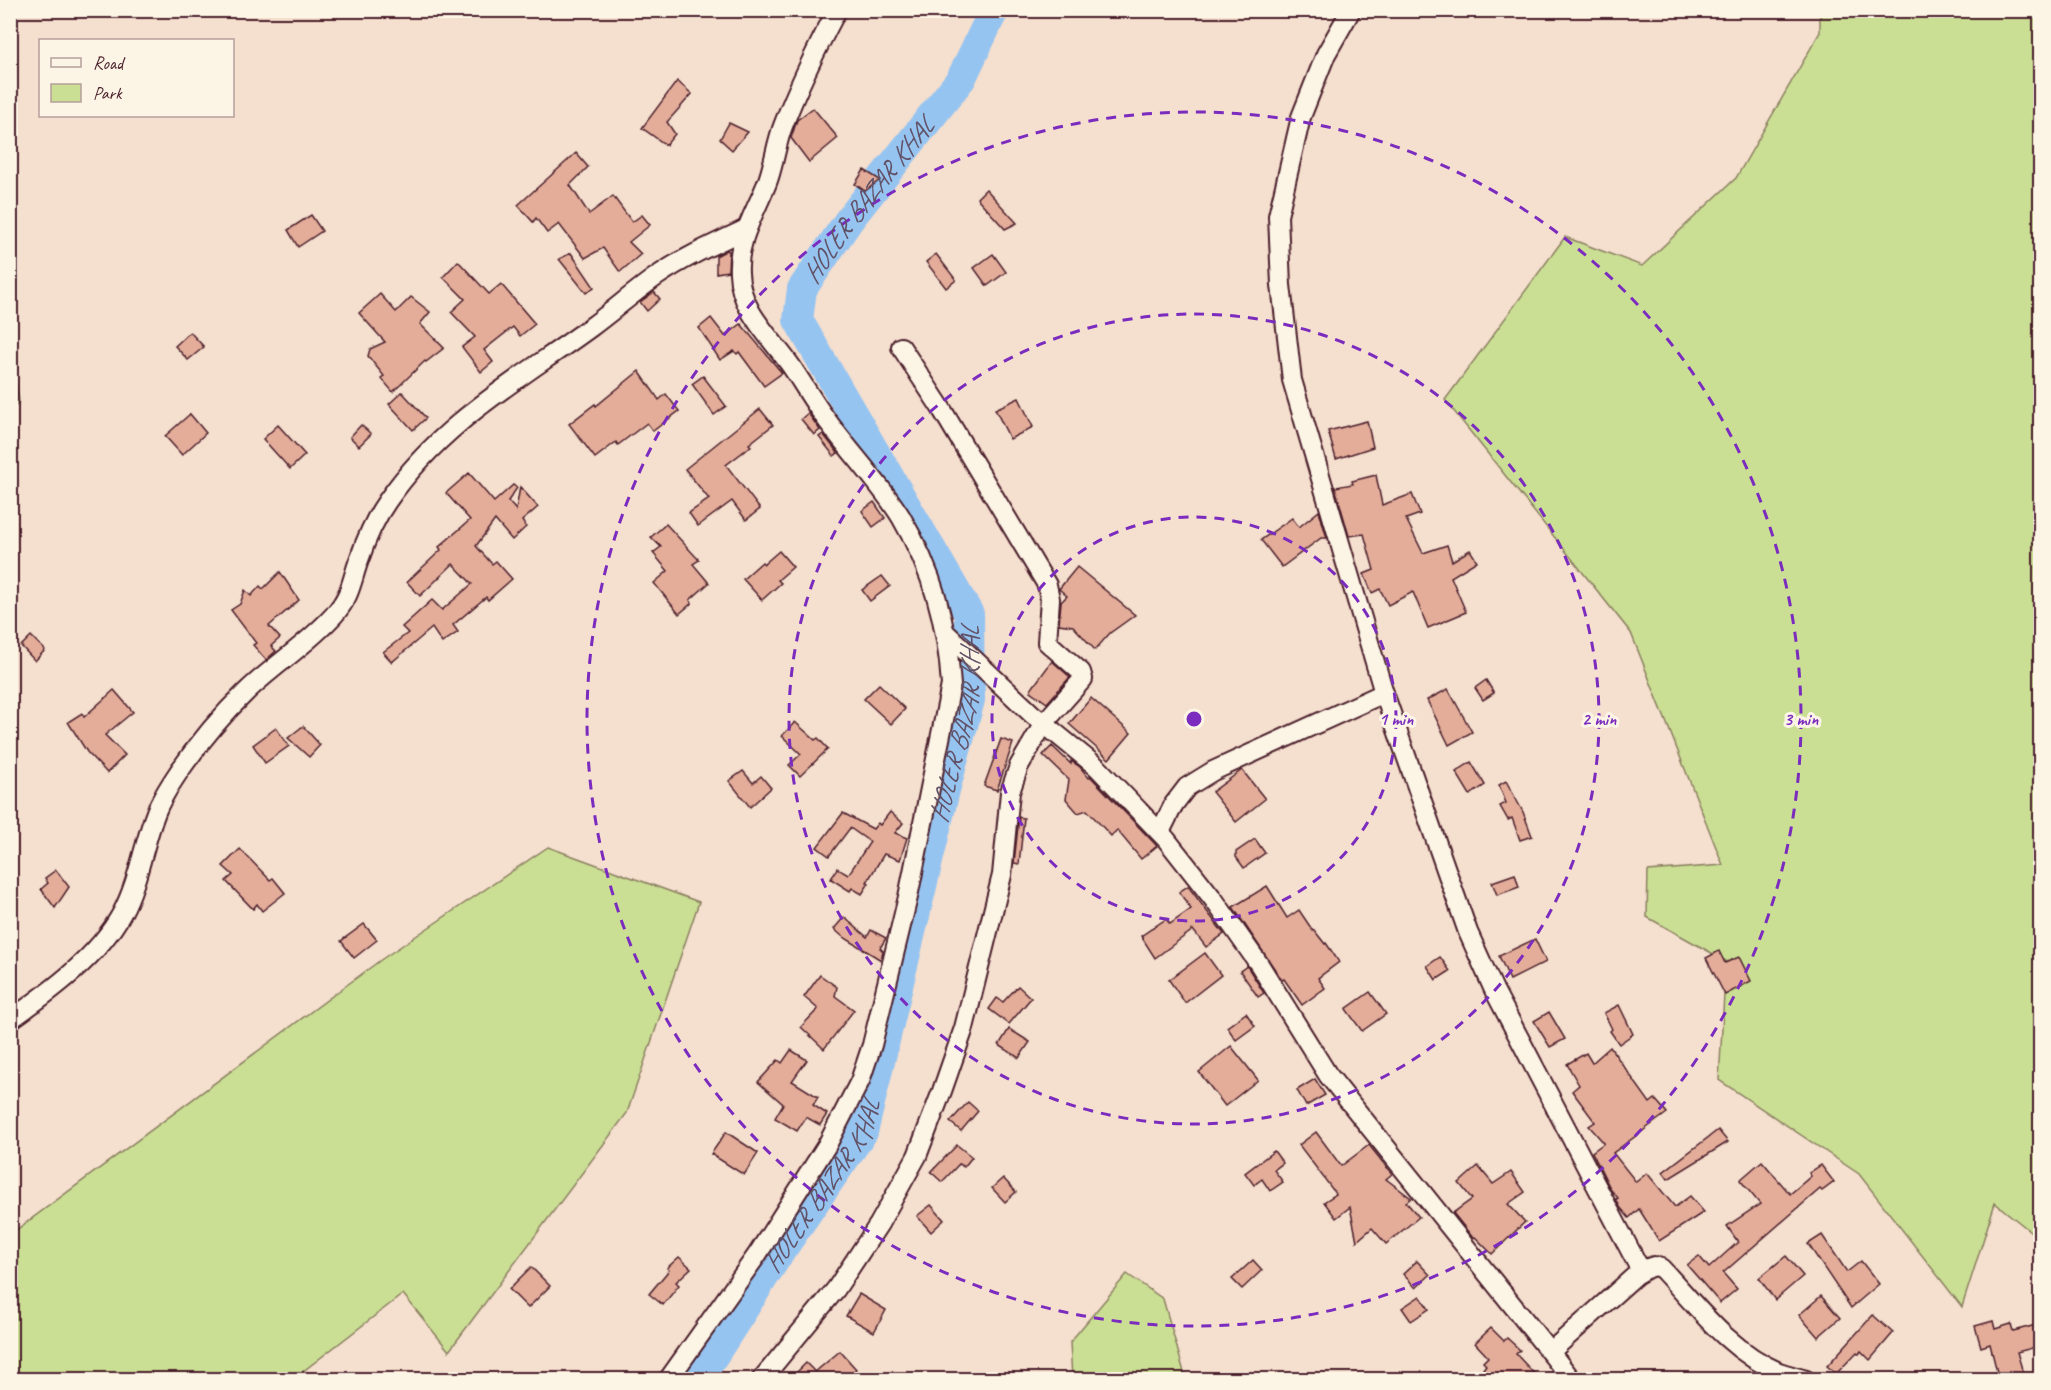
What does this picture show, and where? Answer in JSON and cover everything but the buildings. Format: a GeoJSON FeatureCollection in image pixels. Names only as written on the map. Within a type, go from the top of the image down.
{"type":"FeatureCollection","features":[{"type":"Feature","properties":{"kind":"street"},"geometry":{"type":"LineString","coordinates":[[668,1380],[757,1255],[826,1145],[860,1081],[872,1045],[908,897],[951,686],[950,637],[933,584],[915,544],[899,515],[827,421],[791,366],[752,315],[740,288],[739,253],[746,229],[768,181],[782,128],[816,50],[837,10]]}},
{"type":"Feature","properties":{"kind":"street"},"geometry":{"type":"LineString","coordinates":[[1351,10],[1326,54],[1301,117],[1278,216],[1281,285],[1292,380],[1384,693],[1468,932],[1494,990],[1641,1271]]}},
{"type":"Feature","properties":{"kind":"street"},"geometry":{"type":"LineString","coordinates":[[10,1020],[43,998],[96,949],[123,912],[142,861],[156,810],[176,776],[216,722],[246,692],[316,633],[336,613],[350,592],[369,532],[387,501],[411,470],[442,437],[486,399],[591,327],[659,275],[696,253],[746,229]]}},
{"type":"Feature","properties":{"kind":"street"},"geometry":{"type":"LineString","coordinates":[[761,1380],[836,1289],[879,1224],[917,1156],[964,1028],[1002,875],[1010,792],[1019,766],[1044,723],[1083,679],[1082,672],[1047,642],[1050,599],[1047,585],[941,408],[901,347]]}},
{"type":"Feature","properties":{"kind":"street"},"geometry":{"type":"LineString","coordinates":[[950,637],[1008,693],[1097,767],[1160,832],[1214,900],[1259,964],[1328,1076],[1572,1380]]}},
{"type":"Feature","properties":{"kind":"street"},"geometry":{"type":"LineString","coordinates":[[1160,832],[1174,804],[1187,787],[1213,771],[1384,693]]}},
{"type":"Feature","properties":{"kind":"street"},"geometry":{"type":"LineString","coordinates":[[1550,1352],[1641,1271],[1654,1266],[1661,1268],[1720,1331],[1748,1355],[1779,1372],[1806,1380]]}},
{"type":"Feature","properties":{"kind":"green space"},"geometry":{"type":"Polygon","coordinates":[[[1820,11],[2040,11],[2040,1239],[1995,1203],[1962,1307],[1859,1174],[1719,1080],[1726,961],[1647,917],[1648,871],[1723,865],[1631,633],[1445,400],[1565,237],[1642,266],[1736,178],[1820,32],[1820,11]]]}},
{"type":"Feature","properties":{"kind":"green space"},"geometry":{"type":"Polygon","coordinates":[[[10,336],[19,402],[11,411],[10,411],[10,336]]]}},
{"type":"Feature","properties":{"kind":"green space"},"geometry":{"type":"Polygon","coordinates":[[[548,847],[699,902],[627,1113],[449,1351],[403,1294],[293,1379],[11,1379],[11,1234],[382,959],[548,847]]]}},
{"type":"Feature","properties":{"kind":"green space"},"geometry":{"type":"Polygon","coordinates":[[[1127,1274],[1163,1299],[1186,1379],[1072,1379],[1070,1342],[1127,1274]]]}},
{"type":"Feature","properties":{"kind":"waterway","name":"HOLER BAZAR KHAL"},"geometry":{"type":"LineString","coordinates":[[698,1380],[778,1255],[863,1132],[945,790],[970,700],[969,614],[798,320],[802,289],[849,220],[961,79],[994,10]]}}]}
